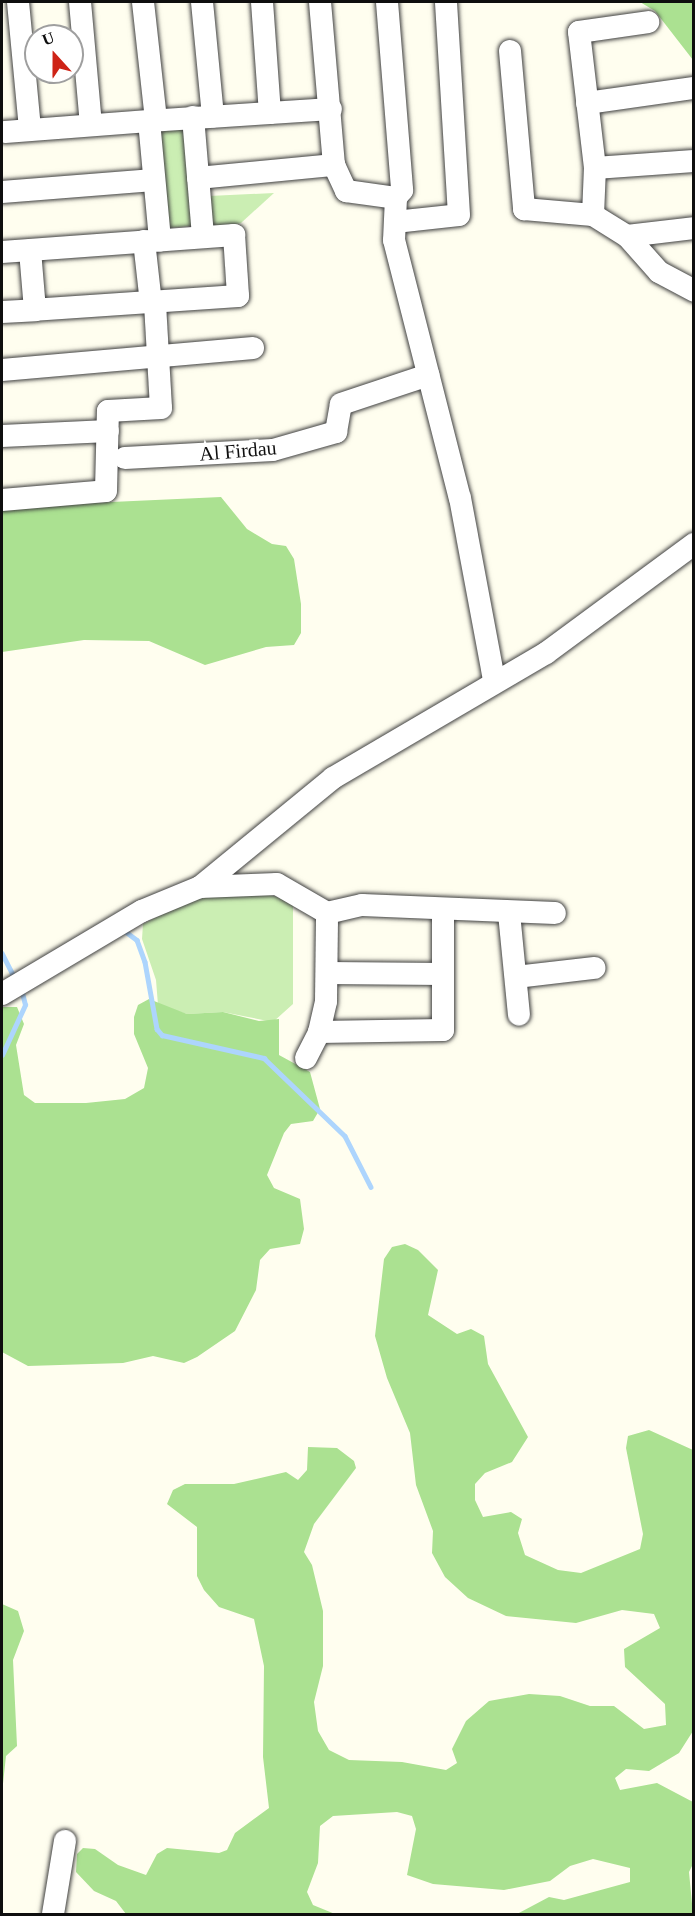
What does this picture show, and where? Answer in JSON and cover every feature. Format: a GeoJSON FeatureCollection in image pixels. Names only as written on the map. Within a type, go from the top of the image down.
{"type":"FeatureCollection","features":[{"type":"Feature","properties":{"kind":"street"},"geometry":{"type":"LineString","coordinates":[[18,2],[30,129]]}},
{"type":"Feature","properties":{"kind":"street"},"geometry":{"type":"LineString","coordinates":[[80,2],[91,125]]}},
{"type":"Feature","properties":{"kind":"street"},"geometry":{"type":"LineString","coordinates":[[2,500],[106,491],[108,411],[161,408],[153,303],[153,120],[143,2]]}},
{"type":"Feature","properties":{"kind":"street"},"geometry":{"type":"LineString","coordinates":[[202,2],[203,117],[198,177],[203,237]]}},
{"type":"Feature","properties":{"kind":"street"},"geometry":{"type":"LineString","coordinates":[[262,2],[270,112]]}},
{"type":"Feature","properties":{"kind":"street"},"geometry":{"type":"LineString","coordinates":[[320,2],[331,109],[334,165],[346,191],[396,198]]}},
{"type":"Feature","properties":{"kind":"street"},"geometry":{"type":"LineString","coordinates":[[387,2],[402,190],[396,198],[394,240],[460,498],[494,680]]}},
{"type":"Feature","properties":{"kind":"street"},"geometry":{"type":"LineString","coordinates":[[395,222],[459,214],[446,2]]}},
{"type":"Feature","properties":{"kind":"street"},"geometry":{"type":"LineString","coordinates":[[593,215],[595,168],[579,32],[648,22]]}},
{"type":"Feature","properties":{"kind":"street"},"geometry":{"type":"LineString","coordinates":[[510,51],[524,209],[593,215],[627,236],[659,272],[693,291]]}},
{"type":"Feature","properties":{"kind":"street"},"geometry":{"type":"LineString","coordinates":[[587,103],[693,88]]}},
{"type":"Feature","properties":{"kind":"street"},"geometry":{"type":"LineString","coordinates":[[5,132],[331,109]]}},
{"type":"Feature","properties":{"kind":"street"},"geometry":{"type":"LineString","coordinates":[[595,168],[693,161]]}},
{"type":"Feature","properties":{"kind":"street"},"geometry":{"type":"LineString","coordinates":[[198,177],[334,165]]}},
{"type":"Feature","properties":{"kind":"street"},"geometry":{"type":"LineString","coordinates":[[2,192],[154,180]]}},
{"type":"Feature","properties":{"kind":"street"},"geometry":{"type":"LineString","coordinates":[[627,236],[693,228]]}},
{"type":"Feature","properties":{"kind":"street"},"geometry":{"type":"LineString","coordinates":[[2,252],[234,235],[238,296],[2,312]]}},
{"type":"Feature","properties":{"kind":"street"},"geometry":{"type":"LineString","coordinates":[[30,250],[36,310]]}},
{"type":"Feature","properties":{"kind":"street"},"geometry":{"type":"LineString","coordinates":[[2,370],[254,348]]}},
{"type":"Feature","properties":{"kind":"street","name":"Al Firdau"},"geometry":{"type":"LineString","coordinates":[[125,458],[273,450],[336,432],[341,404],[428,375]]}},
{"type":"Feature","properties":{"kind":"street"},"geometry":{"type":"LineString","coordinates":[[2,436],[108,431]]}},
{"type":"Feature","properties":{"kind":"street"},"geometry":{"type":"LineString","coordinates":[[2,994],[142,911],[201,887],[333,778],[494,680],[546,653],[693,544]]}},
{"type":"Feature","properties":{"kind":"street"},"geometry":{"type":"LineString","coordinates":[[201,887],[277,884],[327,913],[362,905],[509,913],[555,913]]}},
{"type":"Feature","properties":{"kind":"street"},"geometry":{"type":"LineString","coordinates":[[319,1032],[440,1032],[446,1017],[443,910]]}},
{"type":"Feature","properties":{"kind":"street"},"geometry":{"type":"LineString","coordinates":[[306,1058],[319,1032],[327,973],[327,913]]}},
{"type":"Feature","properties":{"kind":"street"},"geometry":{"type":"LineString","coordinates":[[509,913],[519,1015]]}},
{"type":"Feature","properties":{"kind":"street"},"geometry":{"type":"LineString","coordinates":[[516,977],[594,968]]}},
{"type":"Feature","properties":{"kind":"street"},"geometry":{"type":"LineString","coordinates":[[327,973],[443,974]]}},
{"type":"Feature","properties":{"kind":"street"},"geometry":{"type":"LineString","coordinates":[[53,1914],[65,1841]]}},
{"type":"Feature","properties":{"kind":"green space"},"geometry":{"type":"Polygon","coordinates":[[[640,2],[693,2],[693,60],[655,11],[640,2]]]}},
{"type":"Feature","properties":{"kind":"green space"},"geometry":{"type":"Polygon","coordinates":[[[186,127],[195,226],[168,228],[159,129],[186,127]]]}},
{"type":"Feature","properties":{"kind":"green space"},"geometry":{"type":"Polygon","coordinates":[[[274,193],[241,223],[210,231],[209,196],[274,193]]]}},
{"type":"Feature","properties":{"kind":"green space"},"geometry":{"type":"Polygon","coordinates":[[[221,497],[247,529],[272,544],[286,546],[294,559],[301,604],[301,633],[294,645],[266,647],[205,665],[149,641],[84,640],[2,652],[2,507],[221,497]]]}},
{"type":"Feature","properties":{"kind":"green space"},"geometry":{"type":"Polygon","coordinates":[[[254,890],[293,902],[293,1004],[273,1022],[223,1012],[187,1014],[158,1005],[156,980],[142,939],[143,924],[202,894],[254,890]]]}},
{"type":"Feature","properties":{"kind":"green space"},"geometry":{"type":"Polygon","coordinates":[[[149,999],[187,1014],[223,1012],[259,1021],[279,1019],[279,1055],[310,1072],[320,1109],[313,1121],[291,1124],[284,1133],[267,1175],[274,1188],[300,1199],[304,1229],[300,1244],[270,1249],[260,1260],[256,1290],[235,1331],[197,1357],[184,1363],[153,1356],[123,1363],[28,1366],[2,1352],[2,1007],[17,1007],[24,1024],[16,1045],[24,1095],[35,1103],[86,1103],[125,1099],[144,1088],[148,1068],[134,1034],[134,1017],[138,1005],[149,999]]]}},
{"type":"Feature","properties":{"kind":"green space"},"geometry":{"type":"Polygon","coordinates":[[[405,1244],[418,1250],[438,1270],[428,1315],[457,1334],[471,1329],[484,1336],[488,1364],[528,1437],[512,1462],[485,1473],[475,1484],[475,1500],[483,1517],[511,1512],[522,1519],[518,1533],[525,1555],[558,1570],[581,1573],[640,1549],[643,1534],[626,1448],[628,1436],[649,1430],[693,1450],[693,1731],[679,1753],[649,1771],[626,1769],[615,1778],[620,1790],[657,1783],[693,1802],[693,1864],[689,1872],[693,1914],[517,1914],[549,1897],[564,1900],[630,1882],[630,1868],[593,1859],[570,1866],[550,1881],[504,1890],[433,1884],[407,1875],[416,1829],[412,1816],[397,1812],[333,1816],[320,1826],[318,1863],[307,1892],[313,1905],[335,1914],[126,1914],[116,1901],[94,1891],[76,1872],[77,1854],[83,1848],[95,1849],[118,1865],[146,1875],[157,1854],[167,1848],[219,1853],[227,1850],[235,1833],[269,1808],[263,1757],[264,1666],[254,1619],[219,1607],[204,1590],[197,1576],[197,1527],[167,1504],[173,1490],[185,1484],[234,1484],[286,1472],[298,1480],[307,1470],[308,1447],[337,1448],[354,1461],[356,1468],[314,1524],[304,1552],[312,1565],[323,1611],[323,1666],[314,1702],[318,1731],[329,1750],[349,1760],[402,1762],[446,1770],[457,1763],[452,1749],[466,1721],[489,1701],[529,1694],[560,1696],[590,1706],[614,1706],[644,1729],[666,1725],[665,1704],[625,1667],[624,1649],[660,1628],[654,1614],[622,1610],[576,1623],[506,1616],[468,1598],[445,1577],[432,1553],[433,1531],[416,1485],[410,1433],[387,1378],[375,1336],[384,1259],[392,1247],[405,1244]]]}},
{"type":"Feature","properties":{"kind":"green space"},"geometry":{"type":"Polygon","coordinates":[[[2,1604],[18,1611],[24,1631],[13,1660],[17,1746],[6,1756],[2,1793],[2,1604]]]}},
{"type":"Feature","properties":{"kind":"waterway"},"geometry":{"type":"LineString","coordinates":[[125,931],[137,940],[145,962],[157,1029],[162,1035],[264,1058],[345,1136],[371,1187]]}},
{"type":"Feature","properties":{"kind":"waterway"},"geometry":{"type":"LineString","coordinates":[[2,953],[15,979]]}},
{"type":"Feature","properties":{"kind":"waterway"},"geometry":{"type":"LineString","coordinates":[[2,1055],[25,1005],[21,989]]}}]}
